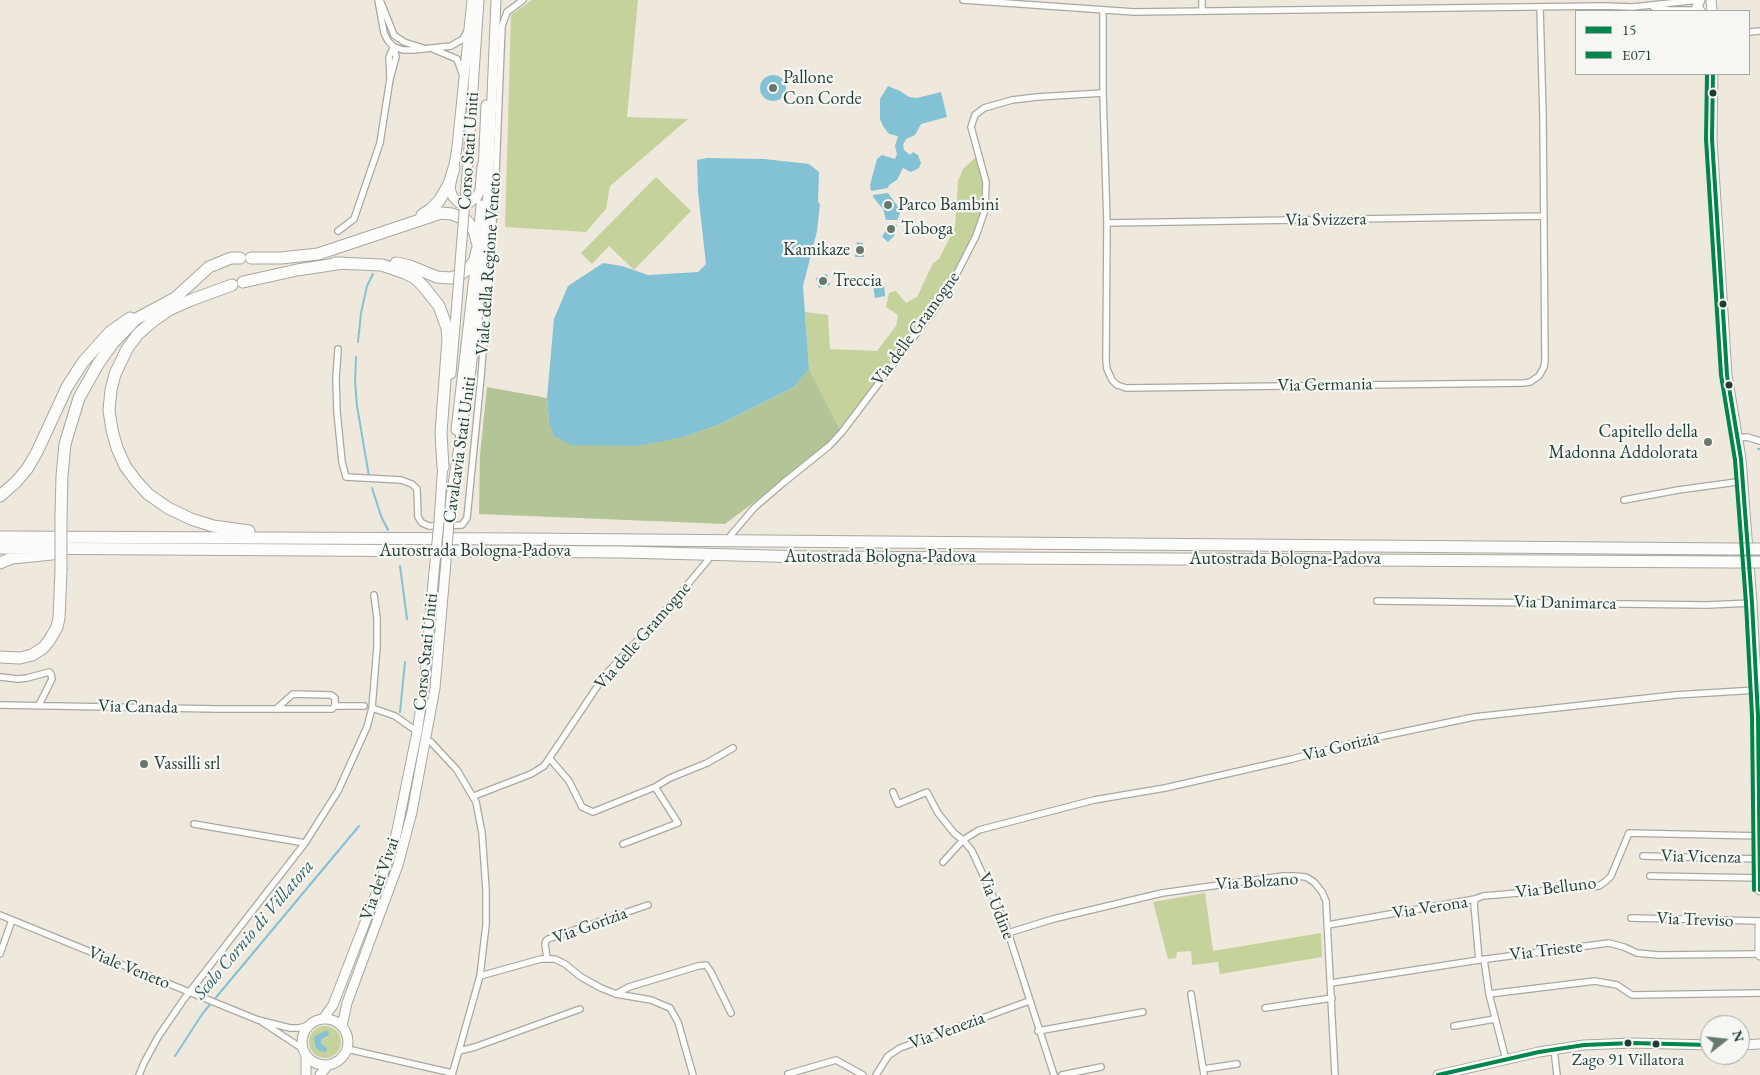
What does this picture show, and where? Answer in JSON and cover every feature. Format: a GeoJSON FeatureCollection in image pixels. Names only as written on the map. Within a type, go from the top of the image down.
{"type":"FeatureCollection","features":[{"type":"Feature","properties":{"kind":"highway"},"geometry":{"type":"LineString","coordinates":[[398,228],[431,209],[445,192],[454,168]]}},
{"type":"Feature","properties":{"kind":"highway"},"geometry":{"type":"LineString","coordinates":[[0,657],[20,658],[32,655],[49,641],[57,627],[59,618],[62,476],[65,444],[74,413],[88,380],[113,343],[136,319],[175,298],[210,267],[232,258],[281,258],[318,254],[435,215],[452,214],[462,218],[469,223],[476,234],[478,248],[475,260],[466,271],[456,276],[437,277],[410,266],[366,260],[297,270],[237,284],[191,300],[128,328]]}},
{"type":"Feature","properties":{"kind":"highway"},"geometry":{"type":"LineString","coordinates":[[336,264],[382,265],[405,272],[415,278],[439,306],[447,328],[448,339],[441,433],[443,467]]}},
{"type":"Feature","properties":{"kind":"highway"},"geometry":{"type":"LineString","coordinates":[[0,496],[27,469],[37,452],[67,387],[89,354],[119,325],[145,310],[175,298]]}},
{"type":"Feature","properties":{"kind":"highway"},"geometry":{"type":"LineString","coordinates":[[169,310],[145,327],[127,349],[115,374],[109,400],[112,430],[120,457],[137,482],[161,503],[176,512],[200,522],[238,531],[412,531],[523,539]]}},
{"type":"Feature","properties":{"kind":"highway","name":"Autostrada Bologna-Padova"},"geometry":{"type":"LineString","coordinates":[[0,537],[523,539],[1760,549]]}},
{"type":"Feature","properties":{"kind":"highway","name":"Autostrada Bologna-Padova"},"geometry":{"type":"LineString","coordinates":[[0,548],[624,552],[808,557],[1760,562]]}},
{"type":"Feature","properties":{"kind":"highway"},"geometry":{"type":"LineString","coordinates":[[0,563],[12,558],[124,548]]}},
{"type":"Feature","properties":{"kind":"main road"},"geometry":{"type":"LineString","coordinates":[[472,0],[454,168],[450,189],[453,197],[459,203],[471,202],[478,197],[480,190],[495,0]]}},
{"type":"Feature","properties":{"kind":"main road","name":"Corso Stati Uniti"},"geometry":{"type":"LineString","coordinates":[[457,302],[479,0]]}},
{"type":"Feature","properties":{"kind":"main road","name":"Corso Stati Uniti"},"geometry":{"type":"LineString","coordinates":[[482,280],[488,192],[495,0]]}},
{"type":"Feature","properties":{"kind":"main road"},"geometry":{"type":"LineString","coordinates":[[1713,75],[1712,139],[1726,368],[1729,398],[1738,438],[1744,482],[1752,603],[1757,690],[1760,890]]}},
{"type":"Feature","properties":{"kind":"main road"},"geometry":{"type":"LineString","coordinates":[[451,497],[452,461],[478,248],[483,185],[484,136]]}},
{"type":"Feature","properties":{"kind":"main road","name":"Cavalcavia Stati Uniti"},"geometry":{"type":"LineString","coordinates":[[429,740],[451,497],[470,376],[482,280]]}},
{"type":"Feature","properties":{"kind":"main road","name":"Cavalcavia Stati Uniti"},"geometry":{"type":"LineString","coordinates":[[434,572],[457,302]]}},
{"type":"Feature","properties":{"kind":"main road","name":"Corso Stati Uniti"},"geometry":{"type":"LineString","coordinates":[[415,730],[424,687],[434,572]]}},
{"type":"Feature","properties":{"kind":"main road","name":"Via dei Vivai"},"geometry":{"type":"LineString","coordinates":[[323,1018],[333,1005],[388,863],[402,808],[415,730]]}},
{"type":"Feature","properties":{"kind":"main road","name":"Via dei Vivai"},"geometry":{"type":"LineString","coordinates":[[342,1026],[347,1003],[401,856],[429,740]]}},
{"type":"Feature","properties":{"kind":"main road"},"geometry":{"type":"LineString","coordinates":[[1760,926],[1760,955]]}},
{"type":"Feature","properties":{"kind":"main road"},"geometry":{"type":"LineString","coordinates":[[306,1075],[303,1036],[309,1025],[323,1018],[337,1022],[342,1026],[348,1037],[347,1049],[340,1060],[328,1065],[320,1075]]}},
{"type":"Feature","properties":{"kind":"main road"},"geometry":{"type":"LineString","coordinates":[[1438,1075],[1554,1049],[1618,1043],[1700,1045]]}},
{"type":"Feature","properties":{"kind":"main road"},"geometry":{"type":"LineString","coordinates":[[305,1052],[316,1063],[328,1065]]}},
{"type":"Feature","properties":{"kind":"street"},"geometry":{"type":"LineString","coordinates":[[379,0],[390,27],[399,40],[457,59],[464,78]]}},
{"type":"Feature","properties":{"kind":"street"},"geometry":{"type":"LineString","coordinates":[[379,0],[384,33],[394,47],[403,50],[428,49],[457,44],[463,39],[470,25]]}},
{"type":"Feature","properties":{"kind":"street","name":"Viale della Regione Veneto"},"geometry":{"type":"LineString","coordinates":[[338,349],[336,412],[342,462],[346,477],[401,480],[412,484],[416,489],[418,517],[422,523],[429,526],[462,526],[467,518],[482,368],[495,197],[502,26],[507,12],[523,0]]}},
{"type":"Feature","properties":{"kind":"street"},"geometry":{"type":"LineString","coordinates":[[963,0],[1104,11],[1540,8],[1602,3],[1648,6],[1669,10],[1695,10]]}},
{"type":"Feature","properties":{"kind":"street"},"geometry":{"type":"LineString","coordinates":[[1202,0],[1202,11]]}},
{"type":"Feature","properties":{"kind":"street"},"geometry":{"type":"LineString","coordinates":[[1406,0],[1406,8]]}},
{"type":"Feature","properties":{"kind":"street"},"geometry":{"type":"LineString","coordinates":[[1648,6],[1700,0]]}},
{"type":"Feature","properties":{"kind":"street","name":"Via Germania"},"geometry":{"type":"LineString","coordinates":[[1104,11],[1103,94],[1107,223],[1106,361],[1112,380],[1122,387],[1524,383],[1539,376],[1544,367],[1544,216],[1540,8]]}},
{"type":"Feature","properties":{"kind":"street"},"geometry":{"type":"LineString","coordinates":[[338,232],[354,219],[360,207],[380,143],[390,79],[396,57],[394,47],[399,40]]}},
{"type":"Feature","properties":{"kind":"street","name":"Via delle Gramogne"},"geometry":{"type":"LineString","coordinates":[[731,535],[754,508],[823,451],[842,432],[937,306],[952,283],[976,236],[986,210],[986,182],[971,127],[975,116],[984,108],[1012,100],[1103,94]]}},
{"type":"Feature","properties":{"kind":"street","name":"Via Svizzera"},"geometry":{"type":"LineString","coordinates":[[1107,223],[1544,216]]}},
{"type":"Feature","properties":{"kind":"street"},"geometry":{"type":"LineString","coordinates":[[1738,438],[1747,437],[1760,441]]}},
{"type":"Feature","properties":{"kind":"street"},"geometry":{"type":"LineString","coordinates":[[1624,500],[1744,482]]}},
{"type":"Feature","properties":{"kind":"street","name":"Via delle Gramogne"},"geometry":{"type":"LineString","coordinates":[[474,796],[532,774],[544,766],[605,676],[667,609],[708,560]]}},
{"type":"Feature","properties":{"kind":"street"},"geometry":{"type":"LineString","coordinates":[[140,1075],[144,1063],[158,1037],[189,992],[304,843],[338,791],[367,727],[372,708],[377,647],[377,618],[374,595]]}},
{"type":"Feature","properties":{"kind":"street","name":"Via Danimarca"},"geometry":{"type":"LineString","coordinates":[[1377,600],[1707,605],[1752,603]]}},
{"type":"Feature","properties":{"kind":"street"},"geometry":{"type":"LineString","coordinates":[[0,677],[18,679],[49,672],[52,679],[39,705]]}},
{"type":"Feature","properties":{"kind":"street","name":"Via Gorizia"},"geometry":{"type":"LineString","coordinates":[[943,862],[963,840],[979,830],[1094,800],[1165,788],[1369,739],[1474,717],[1675,695],[1757,690]]}},
{"type":"Feature","properties":{"kind":"street"},"geometry":{"type":"LineString","coordinates":[[276,709],[293,694],[331,694],[335,698],[335,706]]}},
{"type":"Feature","properties":{"kind":"street","name":"Via Canada"},"geometry":{"type":"LineString","coordinates":[[0,705],[276,709],[332,709],[335,706],[364,706]]}},
{"type":"Feature","properties":{"kind":"street"},"geometry":{"type":"LineString","coordinates":[[372,708],[395,716],[415,730]]}},
{"type":"Feature","properties":{"kind":"street"},"geometry":{"type":"LineString","coordinates":[[347,1049],[452,1074],[480,976],[486,925],[486,890],[478,808],[474,796],[452,762],[429,740]]}},
{"type":"Feature","properties":{"kind":"street"},"geometry":{"type":"LineString","coordinates":[[550,759],[569,781],[582,807],[589,811],[597,811],[707,763],[733,748]]}},
{"type":"Feature","properties":{"kind":"street"},"geometry":{"type":"LineString","coordinates":[[623,844],[678,822],[654,787]]}},
{"type":"Feature","properties":{"kind":"street","name":"Via Udine"},"geometry":{"type":"LineString","coordinates":[[893,792],[898,804],[927,792],[938,814],[972,851],[1008,933],[1038,1031],[1054,1075]]}},
{"type":"Feature","properties":{"kind":"street"},"geometry":{"type":"LineString","coordinates":[[194,824],[304,843]]}},
{"type":"Feature","properties":{"kind":"street","name":"Via Belluno"},"geometry":{"type":"LineString","coordinates":[[1475,899],[1483,896],[1599,886],[1611,876],[1629,833],[1760,836]]}},
{"type":"Feature","properties":{"kind":"street","name":"Via Vicenza"},"geometry":{"type":"LineString","coordinates":[[1643,856],[1760,859]]}},
{"type":"Feature","properties":{"kind":"street","name":"Via Bolzano"},"geometry":{"type":"LineString","coordinates":[[1008,933],[1053,919],[1162,893],[1294,876],[1306,878],[1314,882],[1326,900],[1336,1075]]}},
{"type":"Feature","properties":{"kind":"street"},"geometry":{"type":"LineString","coordinates":[[1650,876],[1760,878]]}},
{"type":"Feature","properties":{"kind":"street","name":"Via Verona"},"geometry":{"type":"LineString","coordinates":[[1328,925],[1475,899],[1481,959],[1506,1060]]}},
{"type":"Feature","properties":{"kind":"street","name":"Via Gorizia"},"geometry":{"type":"LineString","coordinates":[[547,958],[545,944],[548,939],[648,905]]}},
{"type":"Feature","properties":{"kind":"street","name":"Viale Veneto"},"geometry":{"type":"LineString","coordinates":[[0,915],[258,1020],[290,1028],[309,1025]]}},
{"type":"Feature","properties":{"kind":"street","name":"Via Treviso"},"geometry":{"type":"LineString","coordinates":[[1630,918],[1760,921]]}},
{"type":"Feature","properties":{"kind":"street"},"geometry":{"type":"LineString","coordinates":[[0,954],[12,920]]}},
{"type":"Feature","properties":{"kind":"street","name":"Via Trieste"},"geometry":{"type":"LineString","coordinates":[[1331,983],[1481,959],[1609,943],[1638,953],[1760,955]]}},
{"type":"Feature","properties":{"kind":"street","name":"Via Gorizia"},"geometry":{"type":"LineString","coordinates":[[480,976],[547,958],[565,964],[591,984],[616,994],[651,1000],[670,1008],[678,1022],[693,1075]]}},
{"type":"Feature","properties":{"kind":"street"},"geometry":{"type":"LineString","coordinates":[[616,994],[629,986],[706,965],[731,1014]]}},
{"type":"Feature","properties":{"kind":"street"},"geometry":{"type":"LineString","coordinates":[[1489,994],[1595,982],[1617,985],[1632,995],[1760,993]]}},
{"type":"Feature","properties":{"kind":"street"},"geometry":{"type":"LineString","coordinates":[[1191,994],[1203,1072],[1237,1064]]}},
{"type":"Feature","properties":{"kind":"street"},"geometry":{"type":"LineString","coordinates":[[1265,1008],[1332,998]]}},
{"type":"Feature","properties":{"kind":"street","name":"Via Venezia"},"geometry":{"type":"LineString","coordinates":[[876,1075],[884,1061],[894,1051],[1029,1001]]}},
{"type":"Feature","properties":{"kind":"street"},"geometry":{"type":"LineString","coordinates":[[459,1051],[580,1009]]}},
{"type":"Feature","properties":{"kind":"street"},"geometry":{"type":"LineString","coordinates":[[1038,1031],[1143,1012]]}},
{"type":"Feature","properties":{"kind":"street"},"geometry":{"type":"LineString","coordinates":[[1454,1026],[1495,1019]]}},
{"type":"Feature","properties":{"kind":"street","name":"Viale Veneto"},"geometry":{"type":"LineString","coordinates":[[258,1020],[305,1052]]}},
{"type":"Feature","properties":{"kind":"street"},"geometry":{"type":"LineString","coordinates":[[1554,1049],[1557,1075]]}},
{"type":"Feature","properties":{"kind":"street"},"geometry":{"type":"LineString","coordinates":[[788,1074],[836,1060],[863,1075]]}},
{"type":"Feature","properties":{"kind":"street"},"geometry":{"type":"LineString","coordinates":[[1062,1075],[1101,1067]]}},
{"type":"Feature","properties":{"kind":"green space"},"geometry":{"type":"Polygon","coordinates":[[[532,0],[638,0],[627,117],[688,119],[610,186],[606,209],[586,232],[505,227],[511,15],[532,0]]]}},
{"type":"Feature","properties":{"kind":"green space"},"geometry":{"type":"Polygon","coordinates":[[[976,157],[983,184],[983,209],[978,238],[951,283],[841,432],[809,369],[805,312],[828,315],[830,349],[877,351],[896,326],[898,315],[886,307],[889,293],[896,291],[906,303],[917,297],[933,263],[939,259],[955,227],[958,181],[963,169],[976,157]]]}},
{"type":"Feature","properties":{"kind":"green space"},"geometry":{"type":"Polygon","coordinates":[[[656,177],[691,211],[634,270],[609,246],[592,264],[581,253],[656,177]]]}},
{"type":"Feature","properties":{"kind":"green space"},"geometry":{"type":"Polygon","coordinates":[[[809,369],[841,432],[812,459],[725,524],[479,514],[480,455],[487,387],[547,398],[549,422],[683,437],[718,425],[794,387],[809,369]]]}},
{"type":"Feature","properties":{"kind":"green space"},"geometry":{"type":"Polygon","coordinates":[[[1205,893],[1213,951],[1321,933],[1322,957],[1220,974],[1218,962],[1192,965],[1191,951],[1177,952],[1176,958],[1168,959],[1153,902],[1205,893]]]}},
{"type":"Feature","properties":{"kind":"green space"},"geometry":{"type":"Polygon","coordinates":[[[325,1026],[331,1027],[336,1031],[340,1036],[340,1048],[336,1053],[331,1057],[325,1058],[319,1057],[314,1053],[310,1048],[309,1042],[310,1036],[314,1031],[319,1027],[325,1026]]]}},
{"type":"Feature","properties":{"kind":"water","name":"Pallone Con Corde"},"geometry":{"type":"Polygon","coordinates":[[[773,75],[782,79],[786,88],[782,97],[773,101],[764,97],[760,88],[764,79],[773,75]]]}},
{"type":"Feature","properties":{"kind":"water"},"geometry":{"type":"Polygon","coordinates":[[[888,86],[909,97],[917,98],[941,92],[947,117],[921,124],[915,135],[906,139],[903,145],[904,150],[910,155],[913,152],[918,155],[921,163],[919,168],[911,172],[903,168],[897,180],[889,185],[888,188],[871,191],[870,185],[877,159],[882,155],[895,159],[897,154],[895,146],[898,136],[889,134],[880,119],[880,99],[888,86]]]}},
{"type":"Feature","properties":{"kind":"water"},"geometry":{"type":"Polygon","coordinates":[[[707,158],[764,159],[809,164],[819,172],[818,202],[820,204],[817,231],[803,286],[809,369],[794,387],[718,425],[683,437],[637,446],[571,445],[554,436],[549,422],[547,398],[554,319],[568,286],[603,263],[622,266],[648,275],[698,272],[706,264],[698,192],[697,160],[707,158]]]}},
{"type":"Feature","properties":{"kind":"water","name":"Parco Bambini"},"geometry":{"type":"Polygon","coordinates":[[[888,193],[901,211],[897,220],[886,220],[883,209],[873,197],[873,195],[888,193]]]}},
{"type":"Feature","properties":{"kind":"water","name":"Toboga"},"geometry":{"type":"Polygon","coordinates":[[[890,223],[897,225],[894,236],[888,242],[882,237],[890,223]]]}},
{"type":"Feature","properties":{"kind":"water","name":"Kamikaze"},"geometry":{"type":"Polygon","coordinates":[[[857,242],[863,243],[864,257],[855,257],[857,242]]]}},
{"type":"Feature","properties":{"kind":"water","name":"Treccia"},"geometry":{"type":"Polygon","coordinates":[[[827,274],[830,285],[819,288],[816,278],[827,274]]]}},
{"type":"Feature","properties":{"kind":"water"},"geometry":{"type":"Polygon","coordinates":[[[884,284],[885,296],[875,298],[873,285],[884,284]]]}},
{"type":"Feature","properties":{"kind":"water"},"geometry":{"type":"Polygon","coordinates":[[[328,1031],[329,1035],[321,1039],[321,1044],[327,1048],[326,1052],[322,1052],[316,1048],[314,1039],[315,1036],[328,1031]]]}},
{"type":"Feature","properties":{"kind":"waterway","name":"Scolo Cornio di Villatora"},"geometry":{"type":"LineString","coordinates":[[358,342],[361,313],[367,286],[373,274]]}},
{"type":"Feature","properties":{"kind":"waterway","name":"Scolo Cornio di Villatora"},"geometry":{"type":"LineString","coordinates":[[356,357],[357,406],[369,476]]}},
{"type":"Feature","properties":{"kind":"waterway","name":"Scolo Cornio di Villatora"},"geometry":{"type":"LineString","coordinates":[[372,488],[381,516],[388,530]]}},
{"type":"Feature","properties":{"kind":"waterway","name":"Scolo Cornio di Villatora"},"geometry":{"type":"LineString","coordinates":[[400,566],[407,619]]}},
{"type":"Feature","properties":{"kind":"waterway","name":"Scolo Cornio di Villatora"},"geometry":{"type":"LineString","coordinates":[[400,712],[405,662]]}},
{"type":"Feature","properties":{"kind":"waterway","name":"Scolo Cornio di Villatora"},"geometry":{"type":"LineString","coordinates":[[175,1056],[203,1013],[359,826]]}},
{"type":"Feature","properties":{"kind":"transit line","name":"E071"},"geometry":{"type":"LineString","coordinates":[[1707,75],[1706,139],[1721,375],[1735,460],[1746,603],[1752,716],[1754,890]]}},
{"type":"Feature","properties":{"kind":"transit line","name":"15"},"geometry":{"type":"LineString","coordinates":[[1713,75],[1712,139],[1727,375],[1741,459],[1752,603],[1758,716],[1760,890]]}},
{"type":"Feature","properties":{"kind":"transit line","name":"15"},"geometry":{"type":"LineString","coordinates":[[1438,1075],[1539,1052],[1584,1045],[1632,1043],[1700,1045]]}},
{"type":"Feature","properties":{"kind":"place","name":"Pallone Con Corde"},"geometry":{"type":"Point","coordinates":[773,88]}},
{"type":"Feature","properties":{"kind":"place","name":"Parco Bambini"},"geometry":{"type":"Point","coordinates":[888,205]}},
{"type":"Feature","properties":{"kind":"place","name":"Toboga"},"geometry":{"type":"Point","coordinates":[891,229]}},
{"type":"Feature","properties":{"kind":"place","name":"Kamikaze"},"geometry":{"type":"Point","coordinates":[860,250]}},
{"type":"Feature","properties":{"kind":"place","name":"Treccia"},"geometry":{"type":"Point","coordinates":[823,281]}},
{"type":"Feature","properties":{"kind":"place","name":"Capitello della Madonna Addolorata"},"geometry":{"type":"Point","coordinates":[1708,442]}},
{"type":"Feature","properties":{"kind":"place","name":"Vassilli srl"},"geometry":{"type":"Point","coordinates":[144,764]}},
{"type":"Feature","properties":{"kind":"place","name":"Zago 91 Villatora"},"geometry":{"type":"Point","coordinates":[1628,1043]}}]}
